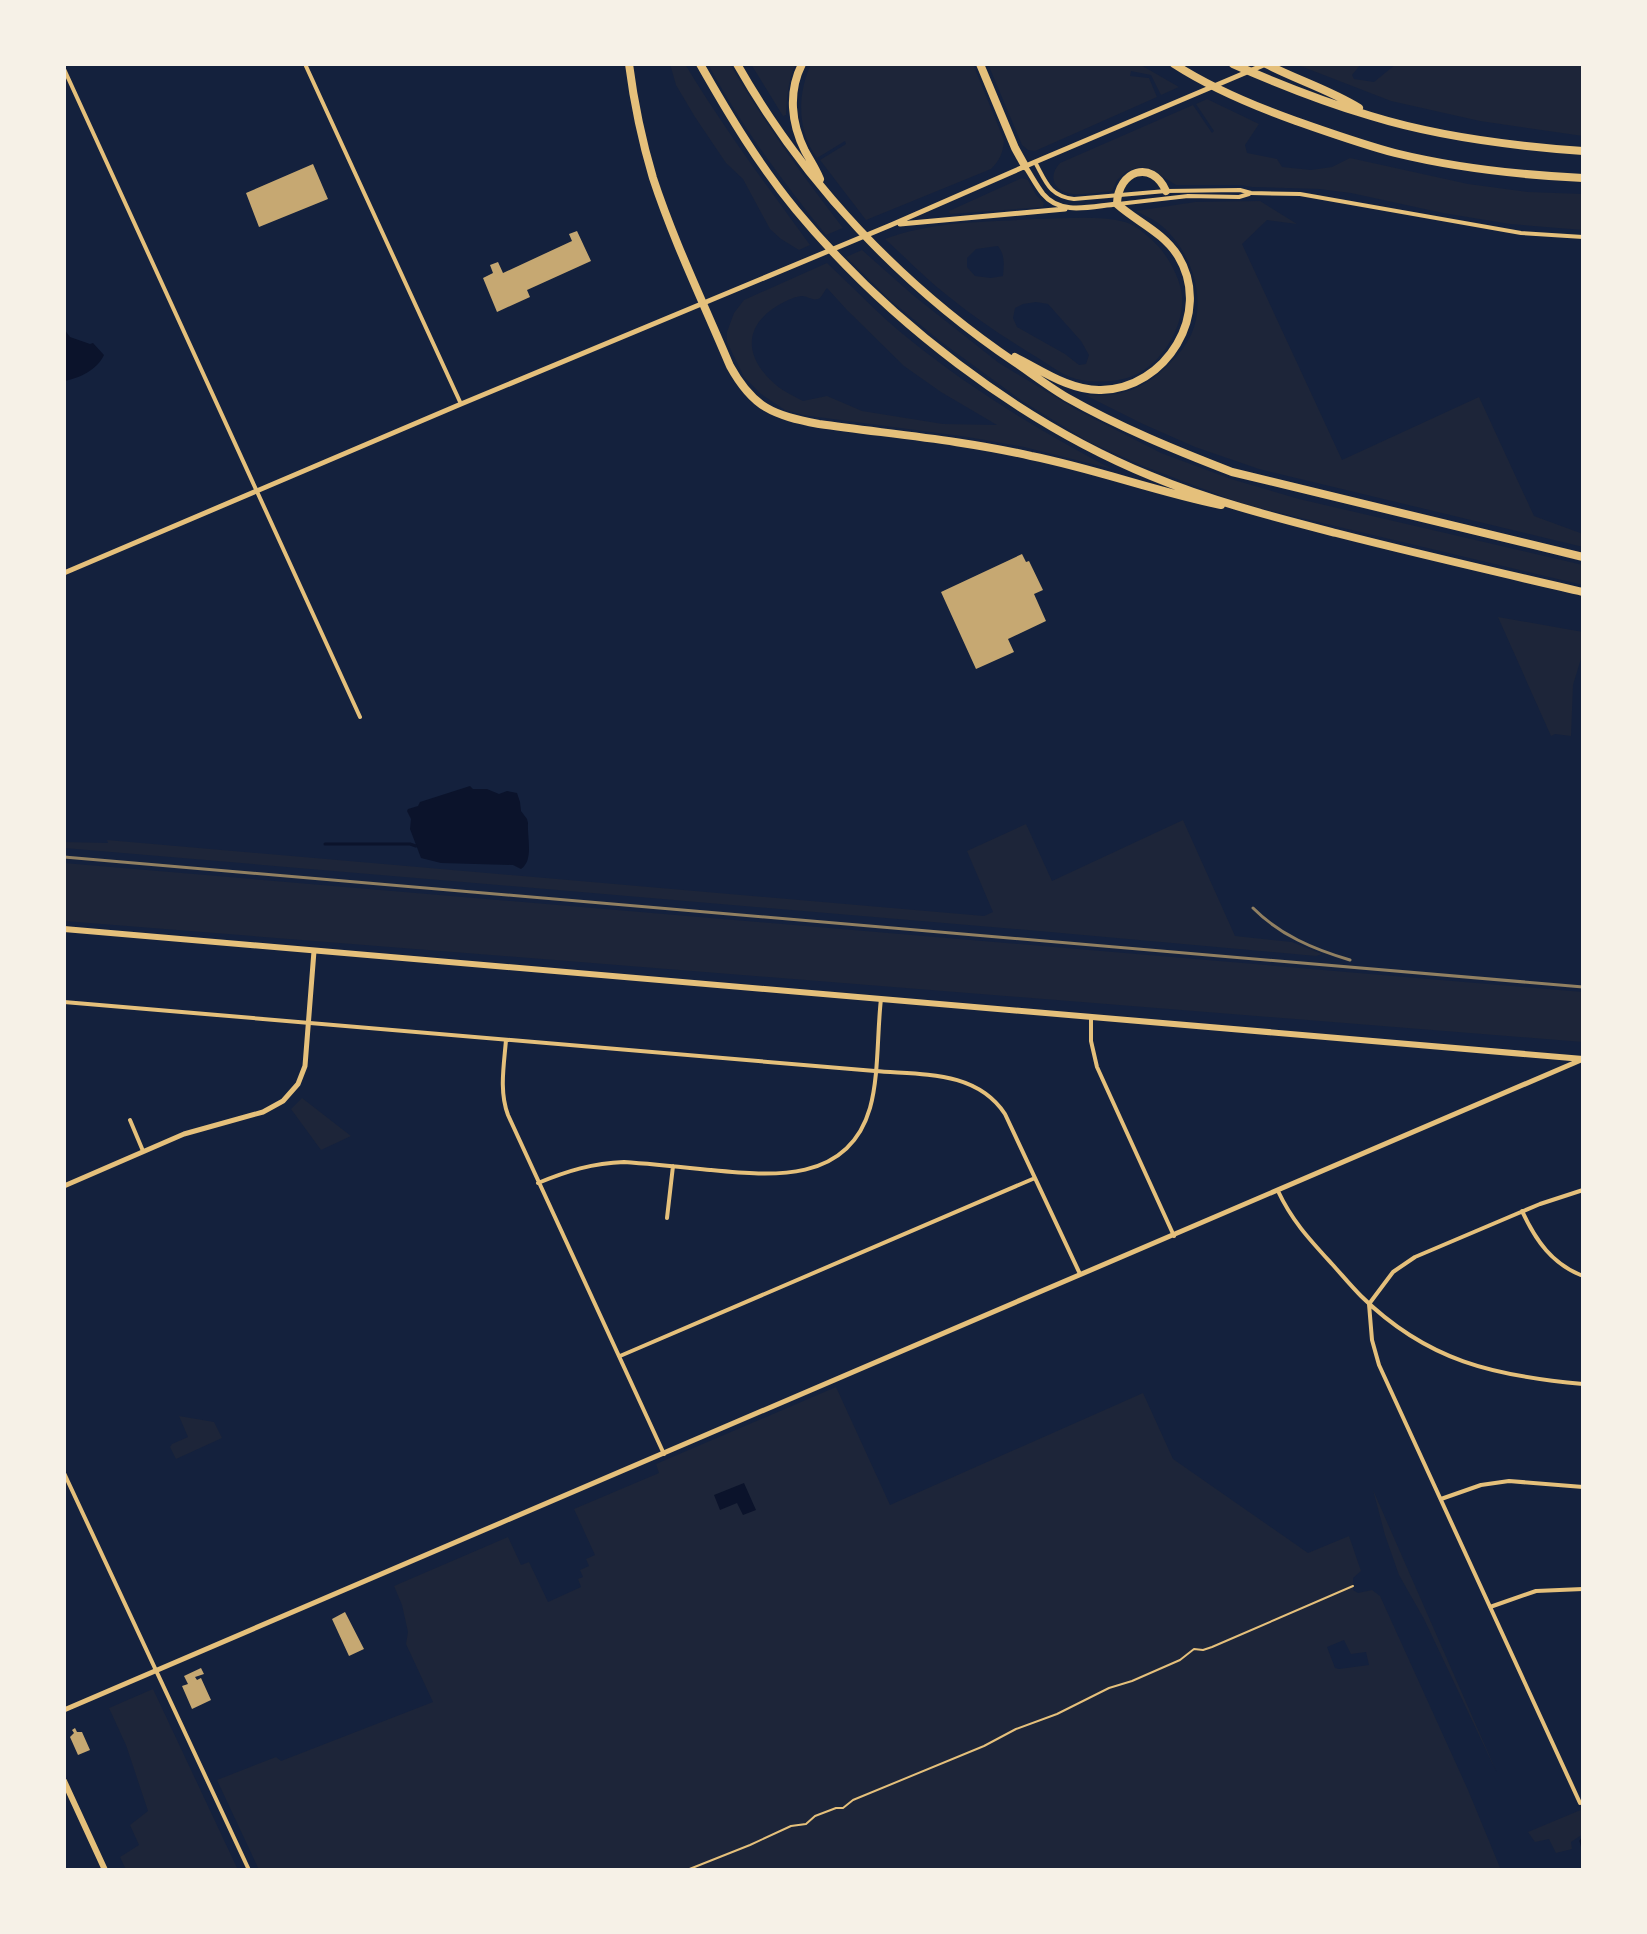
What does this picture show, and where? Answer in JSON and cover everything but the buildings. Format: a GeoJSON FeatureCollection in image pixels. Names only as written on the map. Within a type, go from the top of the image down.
{"type":"FeatureCollection","features":[{"type":"Feature","properties":{"kind":"highway"},"geometry":{"type":"LineString","coordinates":[[629,64],[635,105],[654,180],[704,304],[739,383],[769,410],[788,418],[1027,455],[1105,474],[1183,498],[1256,512],[1583,592]]}},
{"type":"Feature","properties":{"kind":"highway"},"geometry":{"type":"LineString","coordinates":[[700,64],[747,143],[798,211],[866,286],[945,354],[1032,415],[1095,449],[1151,476],[1256,512]]}},
{"type":"Feature","properties":{"kind":"highway"},"geometry":{"type":"LineString","coordinates":[[737,64],[770,118],[828,194],[901,272],[985,342],[1076,402],[1176,451],[1232,472],[1583,557]]}},
{"type":"Feature","properties":{"kind":"highway"},"geometry":{"type":"LineString","coordinates":[[802,64],[793,91],[794,123],[828,194]]}},
{"type":"Feature","properties":{"kind":"highway"},"geometry":{"type":"LineString","coordinates":[[980,64],[1025,166]]}},
{"type":"Feature","properties":{"kind":"highway"},"geometry":{"type":"LineString","coordinates":[[1174,64],[1196,78],[1269,111],[1396,153],[1462,166],[1583,178]]}},
{"type":"Feature","properties":{"kind":"highway"},"geometry":{"type":"LineString","coordinates":[[1233,64],[1291,89],[1374,117],[1454,135],[1583,151]]}},
{"type":"Feature","properties":{"kind":"highway"},"geometry":{"type":"LineString","coordinates":[[1266,64],[1339,95],[1374,117]]}},
{"type":"Feature","properties":{"kind":"highway"},"geometry":{"type":"LineString","coordinates":[[985,342],[1082,388],[1119,388],[1157,369],[1174,351],[1184,332],[1189,294],[1186,275],[1164,238],[1130,216],[1117,200],[1119,189],[1127,178],[1140,173],[1153,175],[1166,191]]}},
{"type":"Feature","properties":{"kind":"main road"},"geometry":{"type":"LineString","coordinates":[[64,929],[1583,1059]]}},
{"type":"Feature","properties":{"kind":"main road"},"geometry":{"type":"LineString","coordinates":[[64,1781],[105,1870]]}},
{"type":"Feature","properties":{"kind":"street"},"geometry":{"type":"LineString","coordinates":[[305,64],[461,404]]}},
{"type":"Feature","properties":{"kind":"street"},"geometry":{"type":"LineString","coordinates":[[64,573],[1266,64]]}},
{"type":"Feature","properties":{"kind":"street"},"geometry":{"type":"LineString","coordinates":[[64,69],[360,717]]}},
{"type":"Feature","properties":{"kind":"street"},"geometry":{"type":"LineString","coordinates":[[1035,162],[1055,194],[1063,198],[1239,197],[1251,193]]}},
{"type":"Feature","properties":{"kind":"street"},"geometry":{"type":"LineString","coordinates":[[1025,166],[1044,195],[1065,209]]}},
{"type":"Feature","properties":{"kind":"street"},"geometry":{"type":"LineString","coordinates":[[891,225],[1065,209],[1166,191],[1240,190],[1300,194],[1521,233],[1583,237]]}},
{"type":"Feature","properties":{"kind":"street"},"geometry":{"type":"LineString","coordinates":[[64,1186],[197,1129],[263,1112],[283,1101],[294,1090],[304,1071],[314,951]]}},
{"type":"Feature","properties":{"kind":"street"},"geometry":{"type":"LineString","coordinates":[[538,1183],[572,1170],[604,1163],[769,1174],[800,1171],[826,1163],[847,1148],[861,1129],[872,1099],[881,999]]}},
{"type":"Feature","properties":{"kind":"street"},"geometry":{"type":"LineString","coordinates":[[64,1002],[954,1079],[986,1093],[1005,1114],[1081,1276]]}},
{"type":"Feature","properties":{"kind":"street"},"geometry":{"type":"LineString","coordinates":[[1091,1017],[1091,1041],[1097,1067],[1174,1236]]}},
{"type":"Feature","properties":{"kind":"street"},"geometry":{"type":"LineString","coordinates":[[506,1040],[504,1105],[664,1454]]}},
{"type":"Feature","properties":{"kind":"street"},"geometry":{"type":"LineString","coordinates":[[64,1710],[1583,1059]]}},
{"type":"Feature","properties":{"kind":"street"},"geometry":{"type":"LineString","coordinates":[[130,1120],[143,1151]]}},
{"type":"Feature","properties":{"kind":"street"},"geometry":{"type":"LineString","coordinates":[[667,1218],[673,1166]]}},
{"type":"Feature","properties":{"kind":"street"},"geometry":{"type":"LineString","coordinates":[[620,1356],[1035,1178]]}},
{"type":"Feature","properties":{"kind":"street"},"geometry":{"type":"LineString","coordinates":[[1580,1803],[1376,1356],[1369,1304],[1393,1272],[1407,1262],[1522,1211],[1583,1190]]}},
{"type":"Feature","properties":{"kind":"street"},"geometry":{"type":"LineString","coordinates":[[1278,1191],[1299,1228],[1369,1304],[1420,1341],[1460,1361],[1506,1374],[1583,1384]]}},
{"type":"Feature","properties":{"kind":"street"},"geometry":{"type":"LineString","coordinates":[[1522,1211],[1537,1240],[1549,1254],[1583,1276]]}},
{"type":"Feature","properties":{"kind":"street"},"geometry":{"type":"LineString","coordinates":[[64,1473],[249,1870]]}},
{"type":"Feature","properties":{"kind":"street"},"geometry":{"type":"LineString","coordinates":[[1441,1499],[1481,1485],[1509,1481],[1583,1487]]}},
{"type":"Feature","properties":{"kind":"street"},"geometry":{"type":"LineString","coordinates":[[1490,1607],[1536,1591],[1583,1589]]}},
{"type":"Feature","properties":{"kind":"street"},"geometry":{"type":"LineString","coordinates":[[1576,1793],[1583,1790]]}},
{"type":"Feature","properties":{"kind":"path"},"geometry":{"type":"LineString","coordinates":[[687,1870],[791,1826],[806,1824],[827,1811],[843,1808],[853,1800],[1168,1665],[1194,1649],[1212,1647],[1353,1586]]}},
{"type":"Feature","properties":{"kind":"shaded area"},"geometry":{"type":"Polygon","coordinates":[[[670,64],[685,64],[810,245],[799,250],[770,229],[743,179],[726,163],[695,117],[676,85],[670,64]]]}},
{"type":"Feature","properties":{"kind":"shaded area"},"geometry":{"type":"Polygon","coordinates":[[[708,64],[730,64],[784,148],[843,228],[826,235],[763,152],[708,64]]]}},
{"type":"Feature","properties":{"kind":"shaded area"},"geometry":{"type":"Polygon","coordinates":[[[751,64],[796,64],[787,95],[786,115],[783,116],[751,64]]]}},
{"type":"Feature","properties":{"kind":"shaded area"},"geometry":{"type":"Polygon","coordinates":[[[811,64],[973,64],[1004,140],[997,162],[991,169],[866,220],[820,160],[846,144],[845,141],[817,158],[806,136],[801,100],[811,64]]]}},
{"type":"Feature","properties":{"kind":"shaded area"},"geometry":{"type":"Polygon","coordinates":[[[988,64],[1139,64],[1179,87],[1161,95],[1151,75],[1131,71],[1130,76],[1149,78],[1157,97],[1035,151],[1022,145],[988,64]]]}},
{"type":"Feature","properties":{"kind":"shaded area"},"geometry":{"type":"Polygon","coordinates":[[[1300,64],[1361,64],[1352,75],[1354,79],[1374,82],[1396,64],[1582,64],[1583,136],[1480,121],[1391,101],[1300,64]]]}},
{"type":"Feature","properties":{"kind":"shaded area"},"geometry":{"type":"Polygon","coordinates":[[[1207,99],[1259,124],[1245,145],[1247,153],[1277,159],[1282,167],[1311,170],[1332,167],[1350,158],[1468,184],[1528,192],[1583,194],[1583,230],[1510,224],[1319,189],[1176,185],[1149,168],[1139,167],[1117,180],[1112,191],[1073,194],[1066,193],[1054,183],[1054,173],[1060,163],[1193,105],[1212,133],[1214,131],[1196,104],[1207,99]]]}},
{"type":"Feature","properties":{"kind":"shaded area"},"geometry":{"type":"Polygon","coordinates":[[[1022,178],[1028,180],[1044,203],[1043,207],[950,214],[949,211],[1022,178]]]}},
{"type":"Feature","properties":{"kind":"shaded area"},"geometry":{"type":"Polygon","coordinates":[[[1260,201],[1297,224],[1267,220],[1242,244],[1342,460],[1479,397],[1534,516],[1583,534],[1583,547],[1259,469],[1195,447],[1085,395],[1124,392],[1151,379],[1184,347],[1196,320],[1196,289],[1187,259],[1169,233],[1136,211],[1195,202],[1260,201]]]}},
{"type":"Feature","properties":{"kind":"shaded area"},"geometry":{"type":"Polygon","coordinates":[[[1080,218],[1114,220],[1135,226],[1159,247],[1177,276],[1182,308],[1170,342],[1154,362],[1129,377],[1081,380],[1059,371],[970,313],[885,239],[940,226],[1080,218]],[[998,246],[976,249],[967,258],[967,267],[975,276],[1003,276],[1003,256],[998,246]],[[1036,302],[1015,308],[1013,318],[1017,327],[1079,365],[1086,364],[1089,355],[1081,341],[1048,304],[1036,302]]]}},
{"type":"Feature","properties":{"kind":"shaded area"},"geometry":{"type":"Polygon","coordinates":[[[862,250],[999,363],[1077,410],[1161,453],[1231,479],[1299,499],[1583,565],[1583,585],[1243,504],[1089,442],[1022,401],[890,300],[846,257],[862,250]]]}},
{"type":"Feature","properties":{"kind":"shaded area"},"geometry":{"type":"Polygon","coordinates":[[[827,263],[898,330],[933,358],[1033,425],[1112,469],[1024,447],[785,410],[761,394],[744,377],[727,342],[734,313],[744,300],[827,263]],[[827,288],[817,299],[800,296],[770,310],[754,330],[753,352],[757,363],[776,385],[803,401],[827,396],[862,411],[943,424],[997,425],[904,366],[827,288]]]}},
{"type":"Feature","properties":{"kind":"shaded area"},"geometry":{"type":"Polygon","coordinates":[[[64,329],[70,337],[93,343],[104,355],[87,372],[64,381],[64,329]]]}},
{"type":"Feature","properties":{"kind":"shaded area"},"geometry":{"type":"Polygon","coordinates":[[[1498,617],[1583,632],[1583,652],[1573,685],[1571,736],[1551,736],[1498,617]]]}},
{"type":"Feature","properties":{"kind":"shaded area"},"geometry":{"type":"Polygon","coordinates":[[[470,786],[499,794],[507,791],[517,793],[521,811],[528,823],[529,854],[521,869],[513,865],[441,863],[421,858],[410,829],[408,809],[470,786]]]}},
{"type":"Feature","properties":{"kind":"shaded area"},"geometry":{"type":"Polygon","coordinates":[[[1183,820],[1235,936],[1292,942],[1322,954],[1316,956],[64,848],[64,842],[108,843],[107,840],[984,916],[993,912],[967,851],[1026,824],[1052,881],[1183,820]]]}},
{"type":"Feature","properties":{"kind":"shaded area"},"geometry":{"type":"Polygon","coordinates":[[[64,863],[1583,992],[1583,1042],[64,921],[64,863]]]}},
{"type":"Feature","properties":{"kind":"shaded area"},"geometry":{"type":"Polygon","coordinates":[[[302,1098],[351,1136],[321,1150],[291,1109],[302,1098]]]}},
{"type":"Feature","properties":{"kind":"shaded area"},"geometry":{"type":"Polygon","coordinates":[[[836,1387],[890,1505],[1143,1393],[1173,1459],[1308,1553],[1349,1536],[1361,1571],[1353,1578],[1353,1590],[1358,1593],[1372,1590],[1380,1596],[1501,1870],[259,1870],[217,1780],[276,1757],[281,1761],[433,1702],[406,1644],[408,1632],[394,1586],[508,1537],[521,1565],[529,1562],[548,1602],[581,1587],[578,1579],[583,1577],[580,1570],[589,1566],[586,1559],[595,1555],[574,1509],[659,1473],[656,1464],[836,1387]],[[1344,1640],[1327,1647],[1335,1668],[1369,1665],[1366,1652],[1351,1654],[1344,1640]]]}},
{"type":"Feature","properties":{"kind":"shaded area"},"geometry":{"type":"Polygon","coordinates":[[[179,1416],[214,1422],[222,1438],[176,1459],[170,1447],[188,1437],[179,1416]]]}},
{"type":"Feature","properties":{"kind":"shaded area"},"geometry":{"type":"Polygon","coordinates":[[[744,1483],[756,1510],[743,1515],[737,1503],[720,1510],[714,1495],[744,1483]]]}},
{"type":"Feature","properties":{"kind":"shaded area"},"geometry":{"type":"Polygon","coordinates":[[[1373,1490],[1497,1773],[1424,1619],[1399,1575],[1373,1490]]]}},
{"type":"Feature","properties":{"kind":"shaded area"},"geometry":{"type":"Polygon","coordinates":[[[153,1689],[238,1870],[126,1870],[120,1857],[139,1845],[130,1825],[148,1811],[126,1745],[109,1708],[153,1689]]]}},
{"type":"Feature","properties":{"kind":"shaded area"},"geometry":{"type":"Polygon","coordinates":[[[1583,1809],[1583,1834],[1571,1842],[1572,1849],[1556,1853],[1549,1839],[1535,1842],[1528,1832],[1583,1809]]]}},
{"type":"Feature","properties":{"kind":"waterway"},"geometry":{"type":"LineString","coordinates":[[325,844],[416,846]]}},
{"type":"Feature","properties":{"kind":"waterway"},"geometry":{"type":"LineString","coordinates":[[1583,1838],[1583,1849]]}},
{"type":"Feature","properties":{"kind":"railway"},"geometry":{"type":"LineString","coordinates":[[64,857],[1583,987]]}},
{"type":"Feature","properties":{"kind":"railway"},"geometry":{"type":"LineString","coordinates":[[1253,908],[1274,926],[1298,940],[1350,960]]}}]}
